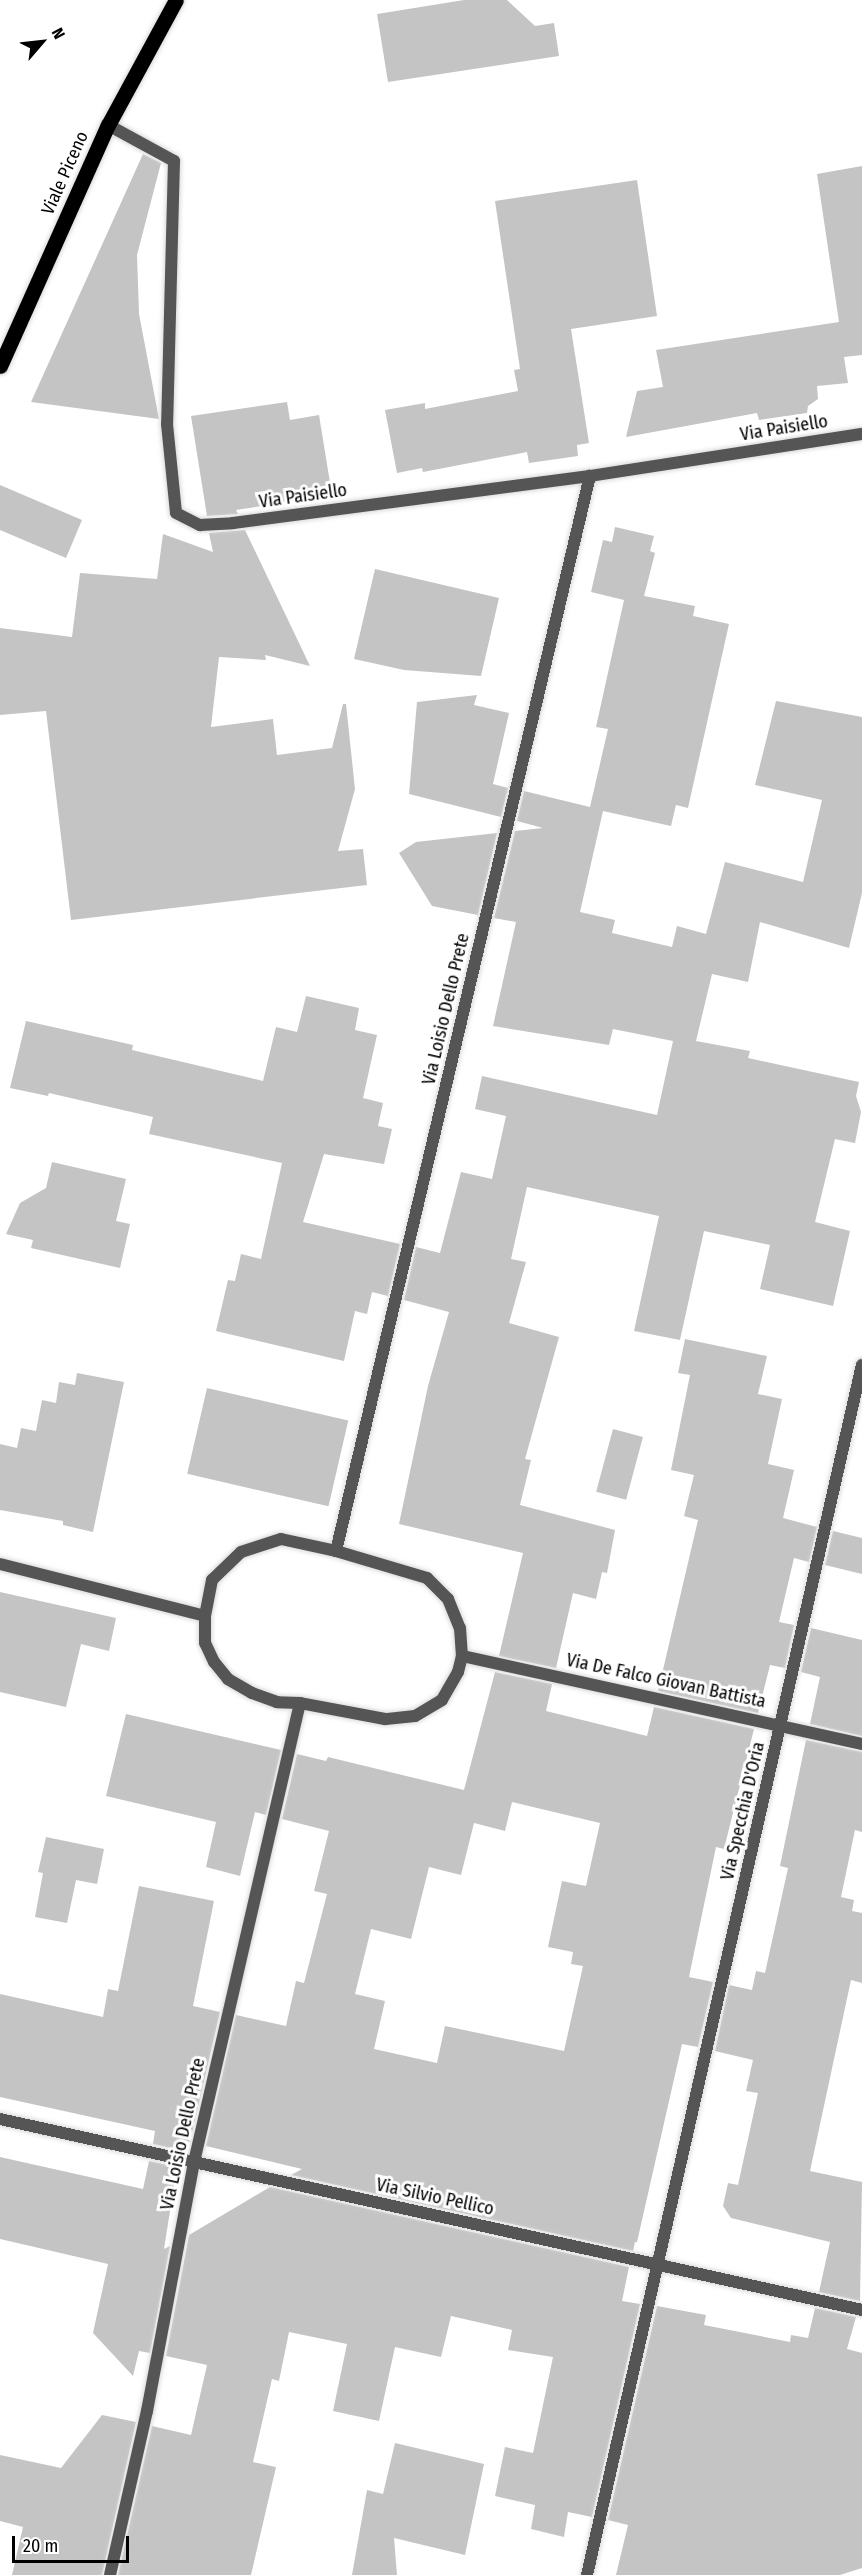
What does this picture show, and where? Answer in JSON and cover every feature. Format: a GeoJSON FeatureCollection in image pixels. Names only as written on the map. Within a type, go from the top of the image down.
{"type":"FeatureCollection","features":[{"type":"Feature","properties":{"kind":"main road","name":"Viale Piceno"},"geometry":{"type":"LineString","coordinates":[[0,366],[108,125],[176,0]]}},
{"type":"Feature","properties":{"kind":"street","name":"Via Paisiello"},"geometry":{"type":"LineString","coordinates":[[108,125],[174,161],[166,424],[176,513],[200,525],[233,523],[590,476],[862,434]]}},
{"type":"Feature","properties":{"kind":"street","name":"Via Loisio Dello Prete"},"geometry":{"type":"LineString","coordinates":[[336,1551],[590,476]]}},
{"type":"Feature","properties":{"kind":"street","name":"Via Specchia D'Oria"},"geometry":{"type":"LineString","coordinates":[[587,2575],[862,1365]]}},
{"type":"Feature","properties":{"kind":"street"},"geometry":{"type":"LineString","coordinates":[[281,1539],[336,1551],[427,1578],[448,1599],[460,1629],[462,1656],[458,1672],[442,1700],[415,1716],[385,1719],[300,1703],[277,1702],[252,1693],[228,1679],[214,1662],[205,1643],[205,1616],[212,1580],[241,1551],[281,1539]]}},
{"type":"Feature","properties":{"kind":"street"},"geometry":{"type":"LineString","coordinates":[[0,1564],[205,1616]]}},
{"type":"Feature","properties":{"kind":"street","name":"Via De Falco Giovan Battista"},"geometry":{"type":"LineString","coordinates":[[462,1656],[862,1744]]}},
{"type":"Feature","properties":{"kind":"street","name":"Via Loisio Dello Prete"},"geometry":{"type":"LineString","coordinates":[[110,2575],[147,2411],[194,2162],[300,1703]]}},
{"type":"Feature","properties":{"kind":"street","name":"Via Silvio Pellico"},"geometry":{"type":"LineString","coordinates":[[0,2119],[862,2310]]}},
{"type":"Feature","properties":{"kind":"building"},"geometry":{"type":"Polygon","coordinates":[[[464,0],[507,0],[535,26],[554,23],[559,56],[388,82],[377,14],[464,0]]]}},
{"type":"Feature","properties":{"kind":"building"},"geometry":{"type":"Polygon","coordinates":[[[143,154],[161,163],[137,255],[139,314],[159,419],[31,402],[143,154]]]}},
{"type":"Feature","properties":{"kind":"building"},"geometry":{"type":"Polygon","coordinates":[[[862,166],[862,355],[844,357],[848,383],[817,386],[818,399],[808,406],[807,413],[759,420],[757,413],[626,437],[637,391],[663,387],[656,350],[839,322],[817,174],[862,166]]]}},
{"type":"Feature","properties":{"kind":"building"},"geometry":{"type":"Polygon","coordinates":[[[637,180],[657,316],[571,329],[589,443],[577,445],[578,456],[529,463],[527,452],[423,472],[422,468],[397,473],[385,410],[425,403],[425,409],[518,391],[514,370],[520,369],[495,201],[637,180]]]}},
{"type":"Feature","properties":{"kind":"building"},"geometry":{"type":"Polygon","coordinates":[[[287,402],[290,420],[319,415],[332,495],[236,510],[238,514],[207,516],[191,416],[287,402]]]}},
{"type":"Feature","properties":{"kind":"building"},"geometry":{"type":"Polygon","coordinates":[[[0,485],[82,520],[66,558],[0,530],[0,485]]]}},
{"type":"Feature","properties":{"kind":"building"},"geometry":{"type":"Polygon","coordinates":[[[615,527],[654,536],[650,551],[655,553],[644,596],[695,606],[693,616],[729,624],[688,808],[676,805],[671,826],[603,811],[580,912],[615,920],[612,933],[672,947],[677,926],[706,934],[725,862],[803,882],[822,800],[755,785],[776,701],[862,717],[862,893],[849,948],[760,922],[748,982],[712,974],[696,1041],[750,1051],[748,1058],[859,1082],[856,1096],[861,1112],[855,1143],[835,1139],[815,1222],[850,1231],[833,1306],[760,1289],[770,1245],[704,1231],[680,1340],[634,1331],[659,1216],[527,1187],[511,1259],[526,1262],[509,1323],[559,1337],[525,1459],[531,1460],[520,1505],[615,1530],[607,1573],[602,1572],[596,1599],[573,1593],[556,1668],[499,1656],[523,1553],[399,1524],[428,1386],[449,1312],[404,1300],[416,1247],[440,1253],[461,1172],[492,1179],[506,1116],[475,1109],[482,1076],[657,1115],[673,1041],[613,1029],[609,1045],[493,1026],[516,922],[494,918],[515,831],[543,828],[517,821],[524,791],[590,807],[608,729],[596,727],[624,600],[591,592],[603,540],[612,542],[615,527]]]}},
{"type":"Feature","properties":{"kind":"building"},"geometry":{"type":"Polygon","coordinates":[[[245,530],[310,666],[265,655],[266,660],[219,657],[211,727],[273,719],[277,755],[332,748],[343,704],[346,704],[355,789],[338,851],[363,849],[367,885],[71,920],[46,711],[0,715],[0,628],[72,637],[80,573],[157,579],[163,534],[213,552],[209,533],[245,530]]]}},
{"type":"Feature","properties":{"kind":"building"},"geometry":{"type":"Polygon","coordinates":[[[375,569],[499,598],[481,676],[404,670],[354,659],[375,569]]]}},
{"type":"Feature","properties":{"kind":"building"},"geometry":{"type":"Polygon","coordinates":[[[477,695],[474,705],[509,713],[493,784],[508,788],[501,817],[409,794],[417,702],[477,695]]]}},
{"type":"Feature","properties":{"kind":"building"},"geometry":{"type":"Polygon","coordinates":[[[497,833],[478,915],[432,906],[399,853],[416,842],[497,833]]]}},
{"type":"Feature","properties":{"kind":"building"},"geometry":{"type":"Polygon","coordinates":[[[306,996],[359,1008],[355,1030],[377,1035],[363,1098],[383,1103],[378,1126],[392,1129],[384,1164],[324,1154],[303,1222],[400,1244],[388,1296],[372,1292],[367,1314],[355,1311],[344,1361],[216,1331],[228,1280],[235,1281],[241,1254],[261,1259],[282,1163],[149,1134],[153,1117],[49,1093],[48,1096],[10,1088],[26,1021],[133,1045],[132,1050],[263,1081],[276,1027],[297,1032],[306,996]]]}},
{"type":"Feature","properties":{"kind":"building"},"geometry":{"type":"Polygon","coordinates":[[[52,1162],[126,1179],[116,1221],[130,1224],[120,1268],[31,1248],[33,1240],[6,1234],[20,1203],[46,1188],[52,1162]]]}},
{"type":"Feature","properties":{"kind":"building"},"geometry":{"type":"Polygon","coordinates":[[[685,1339],[767,1356],[758,1394],[782,1399],[768,1464],[794,1470],[783,1518],[817,1527],[809,1562],[794,1558],[779,1622],[794,1625],[785,1668],[770,1665],[758,1713],[658,1691],[698,1520],[684,1516],[694,1475],[671,1470],[690,1375],[678,1373],[685,1339]]]}},
{"type":"Feature","properties":{"kind":"building"},"geometry":{"type":"Polygon","coordinates":[[[77,1373],[124,1382],[93,1532],[63,1525],[63,1521],[0,1510],[0,1444],[17,1448],[21,1428],[36,1431],[42,1400],[56,1403],[59,1382],[75,1385],[77,1373]]]}},
{"type":"Feature","properties":{"kind":"building"},"geometry":{"type":"Polygon","coordinates":[[[207,1388],[348,1421],[328,1506],[187,1474],[207,1388]]]}},
{"type":"Feature","properties":{"kind":"building"},"geometry":{"type":"Polygon","coordinates":[[[613,1429],[643,1437],[626,1500],[596,1492],[613,1429]]]}},
{"type":"Feature","properties":{"kind":"building"},"geometry":{"type":"Polygon","coordinates":[[[833,1531],[862,1538],[862,1574],[825,1565],[833,1531]]]}},
{"type":"Feature","properties":{"kind":"building"},"geometry":{"type":"Polygon","coordinates":[[[0,1592],[116,1618],[109,1651],[81,1644],[66,1707],[0,1692],[0,1592]]]}},
{"type":"Feature","properties":{"kind":"building"},"geometry":{"type":"Polygon","coordinates":[[[811,1628],[862,1640],[862,1736],[810,1724],[820,1677],[801,1672],[811,1628]]]}},
{"type":"Feature","properties":{"kind":"building"},"geometry":{"type":"Polygon","coordinates":[[[495,1672],[552,1684],[546,1711],[647,1736],[654,1707],[754,1729],[724,1849],[716,1847],[689,1977],[713,1982],[698,2047],[682,2044],[637,2242],[635,2242],[633,2251],[291,2175],[302,2169],[206,2146],[236,2015],[286,2026],[296,1981],[304,1983],[327,1894],[314,1891],[329,1831],[282,1819],[297,1754],[326,1761],[328,1757],[464,1790],[495,1672]],[[512,1802],[505,1831],[474,1823],[461,1875],[429,1867],[411,1939],[371,1929],[355,1994],[385,2001],[374,2049],[437,2063],[445,2026],[564,2051],[583,1966],[571,1964],[573,1952],[548,1947],[562,1881],[586,1886],[600,1823],[512,1802]]]}},
{"type":"Feature","properties":{"kind":"building"},"geometry":{"type":"Polygon","coordinates":[[[126,1714],[281,1750],[266,1815],[255,1812],[240,1876],[206,1867],[216,1822],[106,1796],[126,1714]]]}},
{"type":"Feature","properties":{"kind":"building"},"geometry":{"type":"Polygon","coordinates":[[[806,1740],[862,1752],[862,1832],[855,1830],[841,1897],[854,1900],[852,1911],[862,1913],[862,1983],[851,1980],[810,2171],[862,2182],[860,2301],[819,2292],[830,2242],[731,2218],[723,2206],[728,2183],[738,2185],[758,2093],[746,2091],[753,2060],[715,2051],[729,1985],[752,1990],[756,1971],[765,1973],[788,1868],[780,1866],[806,1740]]]}},
{"type":"Feature","properties":{"kind":"building"},"geometry":{"type":"Polygon","coordinates":[[[46,1837],[104,1849],[97,1884],[76,1880],[67,1923],[35,1917],[43,1873],[38,1872],[46,1837]]]}},
{"type":"Feature","properties":{"kind":"building"},"geometry":{"type":"Polygon","coordinates":[[[139,1886],[214,1901],[193,2006],[220,2012],[190,2142],[181,2139],[180,2150],[153,2144],[155,2131],[0,2097],[0,1994],[103,2017],[108,1989],[118,1991],[139,1886]]]}},
{"type":"Feature","properties":{"kind":"building"},"geometry":{"type":"Polygon","coordinates":[[[0,2157],[143,2189],[149,2161],[177,2167],[164,2249],[170,2246],[150,2353],[139,2351],[133,2376],[93,2333],[108,2264],[0,2239],[0,2157]]]}},
{"type":"Feature","properties":{"kind":"building"},"geometry":{"type":"Polygon","coordinates":[[[270,2187],[629,2267],[622,2301],[640,2304],[592,2517],[568,2512],[564,2537],[531,2529],[535,2505],[495,2496],[505,2447],[533,2453],[553,2357],[508,2350],[512,2330],[451,2316],[441,2357],[395,2347],[379,2421],[333,2411],[347,2344],[289,2332],[279,2381],[272,2379],[253,2462],[276,2467],[251,2575],[118,2575],[152,2426],[191,2435],[207,2365],[166,2356],[189,2235],[270,2187]]]}},
{"type":"Feature","properties":{"kind":"building"},"geometry":{"type":"Polygon","coordinates":[[[657,2306],[706,2315],[704,2325],[790,2342],[791,2335],[808,2338],[815,2308],[856,2317],[847,2349],[862,2353],[862,2568],[840,2575],[616,2575],[628,2525],[608,2520],[657,2306]]]}},
{"type":"Feature","properties":{"kind":"building"},"geometry":{"type":"Polygon","coordinates":[[[102,2415],[136,2422],[102,2575],[12,2575],[23,2527],[0,2521],[0,2455],[61,2468],[102,2415]]]}},
{"type":"Feature","properties":{"kind":"building"},"geometry":{"type":"Polygon","coordinates":[[[395,2443],[484,2464],[465,2555],[394,2538],[397,2575],[352,2575],[367,2490],[383,2494],[395,2443]]]}}]}
